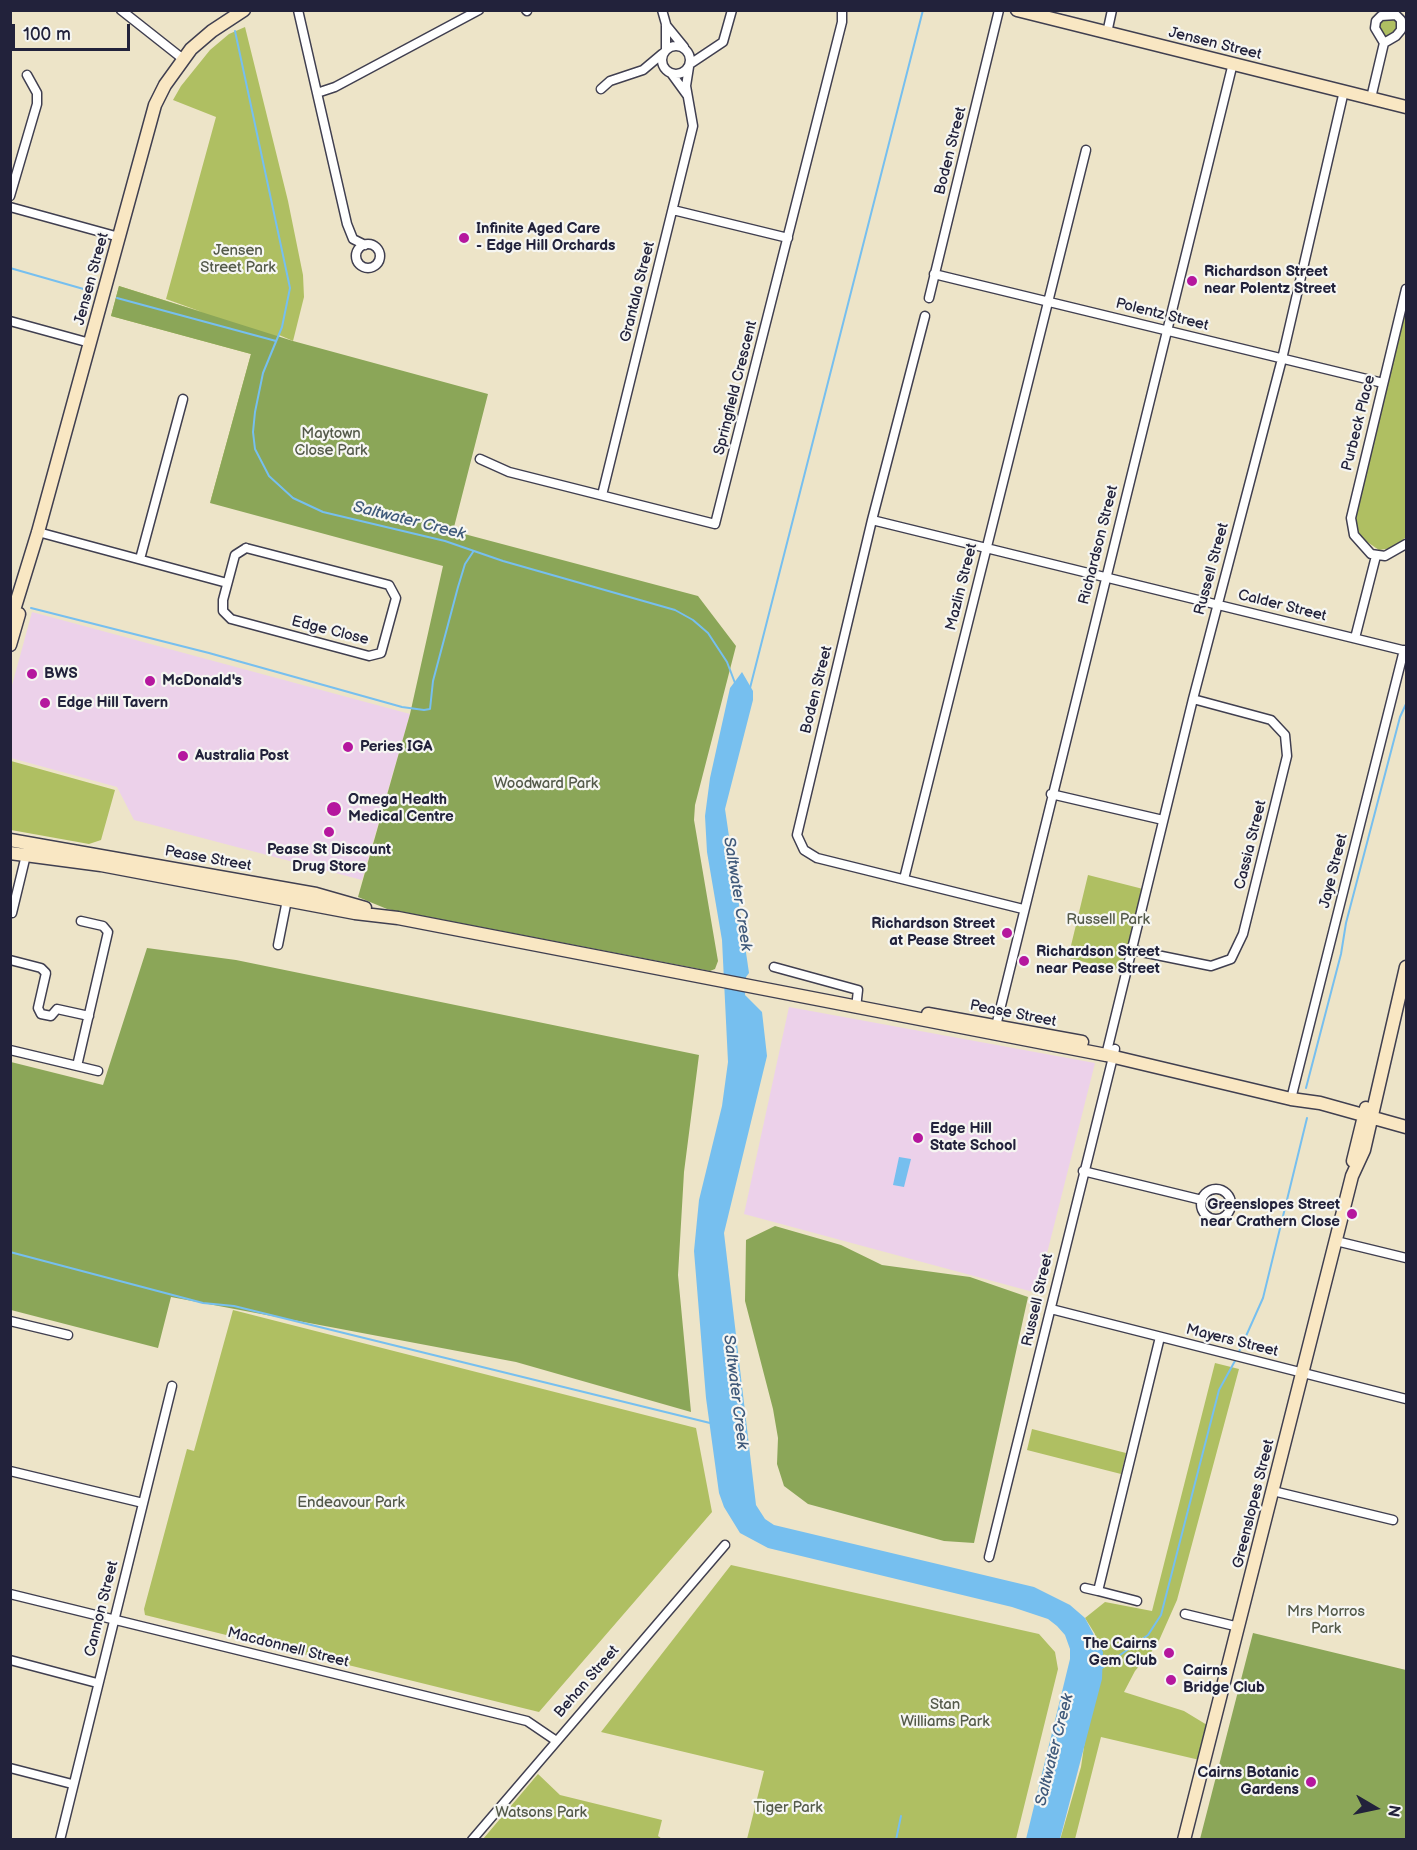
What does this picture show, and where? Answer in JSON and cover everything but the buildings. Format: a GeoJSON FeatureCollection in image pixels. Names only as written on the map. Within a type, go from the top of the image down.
{"type":"FeatureCollection","features":[{"type":"Feature","properties":{"kind":"street"},"geometry":{"type":"LineString","coordinates":[[121,10],[183,59]]}},
{"type":"Feature","properties":{"kind":"street","name":"Jensen Street"},"geometry":{"type":"LineString","coordinates":[[10,645],[22,589],[155,105],[165,84],[183,59],[212,31],[244,10]]}},
{"type":"Feature","properties":{"kind":"street"},"geometry":{"type":"LineString","coordinates":[[298,10],[332,167],[357,260],[367,268],[378,262],[378,249],[371,245],[358,243],[351,235]]}},
{"type":"Feature","properties":{"kind":"street"},"geometry":{"type":"LineString","coordinates":[[317,93],[339,85],[479,10]]}},
{"type":"Feature","properties":{"kind":"street"},"geometry":{"type":"LineString","coordinates":[[662,10],[666,24],[662,63],[670,73]]}},
{"type":"Feature","properties":{"kind":"street"},"geometry":{"type":"LineString","coordinates":[[643,70],[680,74],[719,46],[725,38],[732,10]]}},
{"type":"Feature","properties":{"kind":"street","name":"Springfield Crescent"},"geometry":{"type":"LineString","coordinates":[[480,459],[509,472],[715,524],[842,22],[842,10]]}},
{"type":"Feature","properties":{"kind":"street","name":"Springfield Crescent"},"geometry":{"type":"LineString","coordinates":[[842,22],[849,10]]}},
{"type":"Feature","properties":{"kind":"street","name":"Boden Street"},"geometry":{"type":"LineString","coordinates":[[929,298],[999,10]]}},
{"type":"Feature","properties":{"kind":"street","name":"Jensen Street"},"geometry":{"type":"LineString","coordinates":[[1017,10],[1407,107]]}},
{"type":"Feature","properties":{"kind":"street"},"geometry":{"type":"LineString","coordinates":[[1107,33],[1112,10]]}},
{"type":"Feature","properties":{"kind":"street"},"geometry":{"type":"LineString","coordinates":[[666,24],[690,55],[689,66]]}},
{"type":"Feature","properties":{"kind":"street"},"geometry":{"type":"LineString","coordinates":[[1371,98],[1384,43]]}},
{"type":"Feature","properties":{"kind":"street"},"geometry":{"type":"LineString","coordinates":[[602,89],[610,81],[643,70],[674,45],[710,51]]}},
{"type":"Feature","properties":{"kind":"street","name":"Richardson Street"},"geometry":{"type":"LineString","coordinates":[[995,1030],[1051,794],[1233,63]]}},
{"type":"Feature","properties":{"kind":"street","name":"Grantala Street"},"geometry":{"type":"LineString","coordinates":[[602,495],[693,126],[687,95],[689,66]]}},
{"type":"Feature","properties":{"kind":"street","name":"Grantala Street"},"geometry":{"type":"LineString","coordinates":[[670,73],[687,95]]}},
{"type":"Feature","properties":{"kind":"street"},"geometry":{"type":"LineString","coordinates":[[10,196],[37,104],[37,93],[27,75]]}},
{"type":"Feature","properties":{"kind":"street","name":"Russell Street"},"geometry":{"type":"LineString","coordinates":[[989,1557],[1051,1309],[1163,820],[1282,359],[1344,91]]}},
{"type":"Feature","properties":{"kind":"street","name":"Mazlin Street"},"geometry":{"type":"LineString","coordinates":[[904,879],[1086,150]]}},
{"type":"Feature","properties":{"kind":"street"},"geometry":{"type":"LineString","coordinates":[[10,207],[119,237]]}},
{"type":"Feature","properties":{"kind":"street"},"geometry":{"type":"LineString","coordinates":[[673,210],[788,238]]}},
{"type":"Feature","properties":{"kind":"street"},"geometry":{"type":"LineString","coordinates":[[357,260],[358,249],[365,245]]}},
{"type":"Feature","properties":{"kind":"street","name":"Polentz Street"},"geometry":{"type":"LineString","coordinates":[[934,274],[1383,383]]}},
{"type":"Feature","properties":{"kind":"street","name":"Purbeck Place"},"geometry":{"type":"LineString","coordinates":[[1376,556],[1367,551],[1354,535],[1350,518],[1407,289]]}},
{"type":"Feature","properties":{"kind":"street","name":"Boden Street"},"geometry":{"type":"LineString","coordinates":[[925,316],[872,520],[798,825],[798,835],[804,849],[818,858],[1023,909]]}},
{"type":"Feature","properties":{"kind":"street"},"geometry":{"type":"LineString","coordinates":[[10,321],[90,343]]}},
{"type":"Feature","properties":{"kind":"street"},"geometry":{"type":"LineString","coordinates":[[140,559],[183,399]]}},
{"type":"Feature","properties":{"kind":"street","name":"Calder Street"},"geometry":{"type":"LineString","coordinates":[[872,520],[1405,651]]}},
{"type":"Feature","properties":{"kind":"street"},"geometry":{"type":"LineString","coordinates":[[38,532],[227,583]]}},
{"type":"Feature","properties":{"kind":"street"},"geometry":{"type":"LineString","coordinates":[[1355,638],[1376,556],[1392,554],[1407,544]]}},
{"type":"Feature","properties":{"kind":"street","name":"Edge Close"},"geometry":{"type":"LineString","coordinates":[[246,548],[389,585],[396,598],[385,646],[381,652],[369,656],[231,619],[222,605],[227,583],[235,555],[246,548]]}},
{"type":"Feature","properties":{"kind":"street","name":"Jensen Street"},"geometry":{"type":"LineString","coordinates":[[10,623],[22,589]]}},
{"type":"Feature","properties":{"kind":"street","name":"Jaye Street"},"geometry":{"type":"LineString","coordinates":[[1291,1099],[1405,651]]}},
{"type":"Feature","properties":{"kind":"street","name":"Cassia Street"},"geometry":{"type":"LineString","coordinates":[[1132,950],[1211,966],[1231,959],[1243,934],[1287,756],[1285,735],[1271,720],[1193,699]]}},
{"type":"Feature","properties":{"kind":"street"},"geometry":{"type":"LineString","coordinates":[[1051,794],[1163,820]]}},
{"type":"Feature","properties":{"kind":"street","name":"Pease Street"},"geometry":{"type":"LineString","coordinates":[[10,840],[27,848],[100,865],[398,918],[761,989],[1110,1052],[1407,1128]]}},
{"type":"Feature","properties":{"kind":"street"},"geometry":{"type":"LineString","coordinates":[[12,913],[27,848]]}},
{"type":"Feature","properties":{"kind":"street","name":"Pease Street"},"geometry":{"type":"LineString","coordinates":[[10,853],[27,848],[316,894],[398,918]]}},
{"type":"Feature","properties":{"kind":"street"},"geometry":{"type":"LineString","coordinates":[[278,945],[287,900]]}},
{"type":"Feature","properties":{"kind":"street"},"geometry":{"type":"LineString","coordinates":[[77,1066],[108,932],[103,927],[81,921]]}},
{"type":"Feature","properties":{"kind":"street"},"geometry":{"type":"LineString","coordinates":[[10,960],[41,968],[46,973],[38,1008],[40,1014],[51,1016],[57,1009],[89,1016]]}},
{"type":"Feature","properties":{"kind":"street"},"geometry":{"type":"LineString","coordinates":[[774,967],[858,990],[856,1005]]}},
{"type":"Feature","properties":{"kind":"street","name":"Greenslopes Street"},"geometry":{"type":"LineString","coordinates":[[1184,1839],[1304,1373],[1352,1176],[1353,1163],[1368,1119],[1407,967]]}},
{"type":"Feature","properties":{"kind":"street"},"geometry":{"type":"LineString","coordinates":[[10,1050],[98,1071]]}},
{"type":"Feature","properties":{"kind":"street"},"geometry":{"type":"LineString","coordinates":[[1083,1170],[1202,1200]]}},
{"type":"Feature","properties":{"kind":"street"},"geometry":{"type":"LineString","coordinates":[[1336,1241],[1407,1258]]}},
{"type":"Feature","properties":{"kind":"street","name":"Mayers Street"},"geometry":{"type":"LineString","coordinates":[[1051,1309],[1407,1399]]}},
{"type":"Feature","properties":{"kind":"street"},"geometry":{"type":"LineString","coordinates":[[10,1321],[68,1335]]}},
{"type":"Feature","properties":{"kind":"street"},"geometry":{"type":"LineString","coordinates":[[1098,1591],[1160,1337]]}},
{"type":"Feature","properties":{"kind":"street","name":"Cannon Street"},"geometry":{"type":"LineString","coordinates":[[60,1839],[172,1386]]}},
{"type":"Feature","properties":{"kind":"street"},"geometry":{"type":"LineString","coordinates":[[10,1471],[143,1503]]}},
{"type":"Feature","properties":{"kind":"street"},"geometry":{"type":"LineString","coordinates":[[1273,1491],[1393,1520]]}},
{"type":"Feature","properties":{"kind":"street","name":"Behan Street"},"geometry":{"type":"LineString","coordinates":[[472,1839],[725,1545]]}},
{"type":"Feature","properties":{"kind":"street"},"geometry":{"type":"LineString","coordinates":[[1085,1588],[1137,1601]]}},
{"type":"Feature","properties":{"kind":"street","name":"Macdonnell Street"},"geometry":{"type":"LineString","coordinates":[[10,1594],[527,1721],[555,1740]]}},
{"type":"Feature","properties":{"kind":"street"},"geometry":{"type":"LineString","coordinates":[[1185,1614],[1239,1627]]}},
{"type":"Feature","properties":{"kind":"street"},"geometry":{"type":"LineString","coordinates":[[10,1660],[97,1683]]}},
{"type":"Feature","properties":{"kind":"street"},"geometry":{"type":"LineString","coordinates":[[10,1768],[72,1784]]}},
{"type":"Feature","properties":{"kind":"shaded area"},"geometry":{"type":"Polygon","coordinates":[[[32,612],[410,714],[362,880],[134,820],[117,787],[11,758],[11,689],[32,612]]]}},
{"type":"Feature","properties":{"kind":"shaded area","name":"Edge Hill State School"},"geometry":{"type":"Polygon","coordinates":[[[789,1007],[1095,1063],[1037,1293],[744,1214],[789,1007]]]}},
{"type":"Feature","properties":{"kind":"green space"},"geometry":{"type":"Polygon","coordinates":[[[1388,17],[1395,20],[1398,27],[1395,34],[1388,37],[1381,34],[1378,27],[1381,20],[1388,17]]]}},
{"type":"Feature","properties":{"kind":"green space","name":"Jensen Street Park"},"geometry":{"type":"Polygon","coordinates":[[[245,27],[288,201],[303,275],[304,297],[293,341],[279,335],[210,503],[251,354],[111,316],[119,286],[202,312],[166,299],[216,117],[173,100],[181,86],[210,50],[229,34],[245,27]]]}},
{"type":"Feature","properties":{"kind":"green space","name":"Woodward Park"},"geometry":{"type":"Polygon","coordinates":[[[119,286],[293,341],[488,394],[453,531],[698,596],[736,646],[695,805],[694,820],[718,961],[715,969],[710,971],[387,909],[358,897],[410,714],[443,566],[210,503],[251,354],[111,316],[119,286]]]}},
{"type":"Feature","properties":{"kind":"green space"},"geometry":{"type":"Polygon","coordinates":[[[1406,305],[1406,537],[1393,548],[1379,550],[1360,537],[1355,520],[1406,305]]]}},
{"type":"Feature","properties":{"kind":"green space"},"geometry":{"type":"Polygon","coordinates":[[[11,761],[115,790],[101,840],[89,844],[11,830],[11,761]]]}},
{"type":"Feature","properties":{"kind":"green space","name":"Russell Park"},"geometry":{"type":"Polygon","coordinates":[[[1088,875],[1147,890],[1126,972],[1068,958],[1088,875]]]}},
{"type":"Feature","properties":{"kind":"green space"},"geometry":{"type":"Polygon","coordinates":[[[147,948],[236,960],[699,1055],[684,1172],[678,1275],[691,1412],[516,1362],[171,1297],[158,1348],[11,1310],[11,1062],[103,1085],[147,948]]]}},
{"type":"Feature","properties":{"kind":"green space"},"geometry":{"type":"Polygon","coordinates":[[[775,1226],[841,1245],[882,1265],[970,1277],[1028,1297],[974,1543],[944,1541],[808,1504],[784,1486],[777,1464],[778,1438],[773,1409],[745,1301],[746,1240],[775,1226]]]}},
{"type":"Feature","properties":{"kind":"green space","name":"Endeavour Park"},"geometry":{"type":"Polygon","coordinates":[[[233,1310],[696,1428],[712,1512],[539,1712],[145,1615],[144,1609],[187,1449],[194,1451],[233,1310]]]}},
{"type":"Feature","properties":{"kind":"green space"},"geometry":{"type":"Polygon","coordinates":[[[1215,1363],[1239,1369],[1177,1600],[1157,1645],[1135,1671],[1124,1692],[1184,1711],[1212,1728],[1204,1761],[1101,1737],[1075,1839],[1060,1840],[1081,1767],[1086,1733],[1095,1634],[1085,1618],[1105,1602],[1152,1611],[1215,1363]]]}},
{"type":"Feature","properties":{"kind":"green space"},"geometry":{"type":"Polygon","coordinates":[[[1032,1429],[1126,1453],[1121,1474],[1027,1450],[1032,1429]]]}},
{"type":"Feature","properties":{"kind":"green space","name":"Stan Williams Park"},"geometry":{"type":"Polygon","coordinates":[[[731,1565],[1039,1634],[1055,1652],[1058,1669],[1016,1839],[747,1839],[764,1771],[601,1732],[731,1565]]]}},
{"type":"Feature","properties":{"kind":"green space","name":"Cairns Botanic Gardens"},"geometry":{"type":"Polygon","coordinates":[[[1253,1633],[1406,1670],[1406,1839],[1200,1839],[1253,1633]]]}},
{"type":"Feature","properties":{"kind":"green space","name":"Watsons Park"},"geometry":{"type":"Polygon","coordinates":[[[538,1774],[560,1795],[662,1820],[658,1836],[662,1839],[483,1839],[538,1774]]]}},
{"type":"Feature","properties":{"kind":"water"},"geometry":{"type":"Polygon","coordinates":[[[742,672],[753,691],[753,700],[725,809],[749,973],[746,977],[745,995],[762,1012],[767,1056],[724,1233],[756,1505],[765,1519],[774,1525],[1034,1587],[1070,1605],[1085,1618],[1103,1652],[1102,1679],[1060,1839],[1026,1839],[1070,1659],[1070,1649],[1065,1635],[1057,1626],[1048,1619],[1012,1607],[768,1548],[740,1533],[724,1507],[719,1493],[706,1398],[694,1251],[699,1200],[722,1106],[728,1062],[722,940],[707,852],[705,816],[710,778],[730,688],[742,672]]]}},
{"type":"Feature","properties":{"kind":"water"},"geometry":{"type":"Polygon","coordinates":[[[899,1157],[911,1159],[904,1187],[893,1185],[899,1157]]]}},
{"type":"Feature","properties":{"kind":"waterway"},"geometry":{"type":"LineString","coordinates":[[750,688],[923,10]]}},
{"type":"Feature","properties":{"kind":"waterway","name":"Saltwater Creek"},"geometry":{"type":"LineString","coordinates":[[235,31],[290,288],[282,327],[263,373],[255,412],[253,432],[255,449],[269,476],[293,498],[323,512],[445,541],[503,561],[675,610],[693,620],[708,633],[727,662],[735,683]]}},
{"type":"Feature","properties":{"kind":"waterway"},"geometry":{"type":"LineString","coordinates":[[10,268],[87,290]]}},
{"type":"Feature","properties":{"kind":"waterway"},"geometry":{"type":"LineString","coordinates":[[117,298],[276,341]]}},
{"type":"Feature","properties":{"kind":"waterway"},"geometry":{"type":"LineString","coordinates":[[31,608],[209,653],[402,707],[424,710],[430,709],[433,681],[458,587],[465,564],[473,552]]}},
{"type":"Feature","properties":{"kind":"waterway"},"geometry":{"type":"LineString","coordinates":[[1306,1088],[1341,954],[1346,923],[1400,717],[1406,704]]}},
{"type":"Feature","properties":{"kind":"waterway"},"geometry":{"type":"LineString","coordinates":[[1238,1354],[1263,1298],[1307,1118]]}},
{"type":"Feature","properties":{"kind":"waterway"},"geometry":{"type":"LineString","coordinates":[[10,1252],[203,1303],[234,1306],[710,1423]]}},
{"type":"Feature","properties":{"kind":"waterway"},"geometry":{"type":"LineString","coordinates":[[1102,1668],[1148,1635],[1161,1615],[1219,1390],[1236,1359]]}},
{"type":"Feature","properties":{"kind":"waterway"},"geometry":{"type":"LineString","coordinates":[[896,1840],[901,1816]]}},
{"type":"Feature","properties":{"kind":"place","name":"Infinite Aged Care - Edge Hill Orchards"},"geometry":{"type":"Point","coordinates":[464,238]}},
{"type":"Feature","properties":{"kind":"place","name":"Richardson Street near Polentz Street"},"geometry":{"type":"Point","coordinates":[1192,281]}},
{"type":"Feature","properties":{"kind":"place","name":"BWS"},"geometry":{"type":"Point","coordinates":[32,674]}},
{"type":"Feature","properties":{"kind":"place","name":"McDonald's"},"geometry":{"type":"Point","coordinates":[150,681]}},
{"type":"Feature","properties":{"kind":"place","name":"Edge Hill Tavern"},"geometry":{"type":"Point","coordinates":[45,703]}},
{"type":"Feature","properties":{"kind":"place","name":"Peries IGA"},"geometry":{"type":"Point","coordinates":[348,747]}},
{"type":"Feature","properties":{"kind":"place","name":"Australia Post"},"geometry":{"type":"Point","coordinates":[183,756]}},
{"type":"Feature","properties":{"kind":"place","name":"Omega Health Medical Centre"},"geometry":{"type":"Point","coordinates":[334,809]}},
{"type":"Feature","properties":{"kind":"place","name":"Pease St Discount Drug Store"},"geometry":{"type":"Point","coordinates":[329,832]}},
{"type":"Feature","properties":{"kind":"place","name":"Richardson Street at Pease Street"},"geometry":{"type":"Point","coordinates":[1007,933]}},
{"type":"Feature","properties":{"kind":"place","name":"Richardson Street near Pease Street"},"geometry":{"type":"Point","coordinates":[1024,961]}},
{"type":"Feature","properties":{"kind":"place","name":"Edge Hill State School"},"geometry":{"type":"Point","coordinates":[918,1138]}},
{"type":"Feature","properties":{"kind":"place","name":"Greenslopes Street near Crathern Close"},"geometry":{"type":"Point","coordinates":[1352,1214]}},
{"type":"Feature","properties":{"kind":"place","name":"The Cairns Gem Club"},"geometry":{"type":"Point","coordinates":[1169,1653]}},
{"type":"Feature","properties":{"kind":"place","name":"Cairns Bridge Club"},"geometry":{"type":"Point","coordinates":[1171,1680]}},
{"type":"Feature","properties":{"kind":"place","name":"Cairns Botanic Gardens"},"geometry":{"type":"Point","coordinates":[1311,1782]}},
{"type":"Feature","properties":{"kind":"park label","name":"Maytown Close Park"},"geometry":{"type":"Point","coordinates":[331,442]}},
{"type":"Feature","properties":{"kind":"park label","name":"Mrs Morros Park"},"geometry":{"type":"Point","coordinates":[1326,1620]}},
{"type":"Feature","properties":{"kind":"park label","name":"Tiger Park"},"geometry":{"type":"Point","coordinates":[788,1808]}}]}
